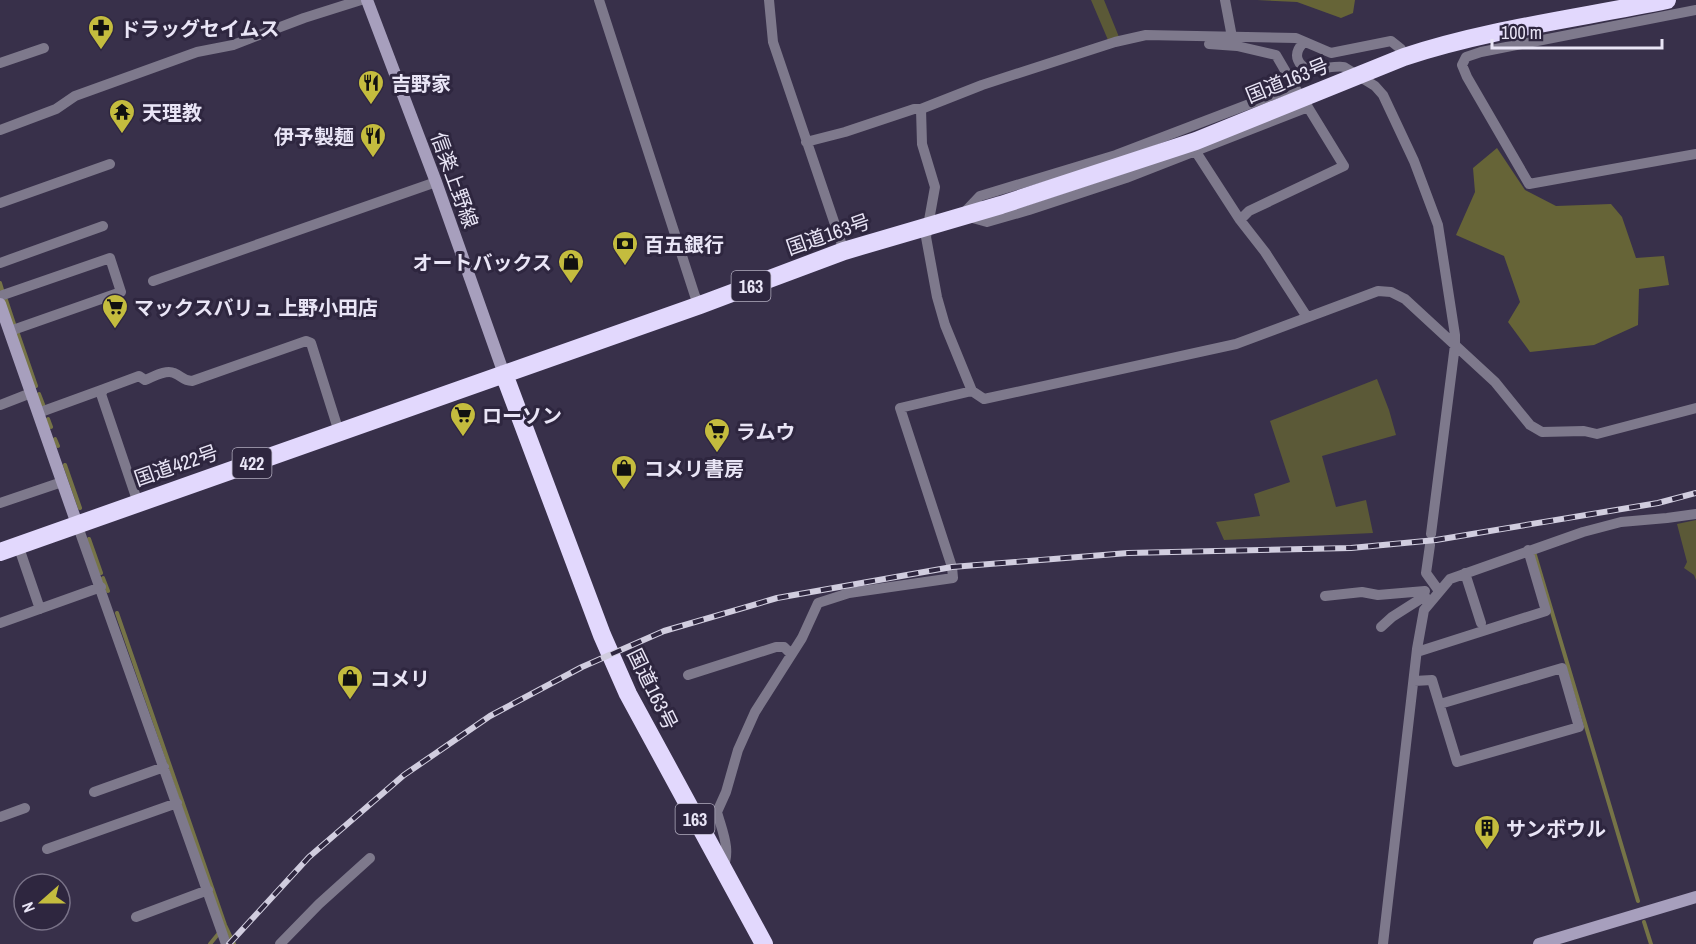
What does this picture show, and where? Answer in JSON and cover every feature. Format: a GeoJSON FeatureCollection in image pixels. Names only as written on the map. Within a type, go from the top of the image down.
{"type":"FeatureCollection","features":[{"type":"Feature","properties":{"kind":"highway","name":"国道163号"},"geometry":{"type":"LineString","coordinates":[[764,944],[628,694],[602,635],[504,374],[700,305],[843,251],[1001,205],[1196,141],[1404,57],[1491,33],[1667,0]]}},
{"type":"Feature","properties":{"kind":"highway","name":"国道422号"},"geometry":{"type":"LineString","coordinates":[[0,552],[504,374]]}},
{"type":"Feature","properties":{"kind":"street"},"geometry":{"type":"LineString","coordinates":[[0,130],[56,109],[75,96],[197,52],[232,45],[361,0]]}},
{"type":"Feature","properties":{"kind":"street","name":"信楽上野線"},"geometry":{"type":"LineString","coordinates":[[368,0],[504,374]]}},
{"type":"Feature","properties":{"kind":"street"},"geometry":{"type":"LineString","coordinates":[[599,0],[695,296],[700,305]]}},
{"type":"Feature","properties":{"kind":"street"},"geometry":{"type":"LineString","coordinates":[[769,0],[773,42],[843,251]]}},
{"type":"Feature","properties":{"kind":"street"},"geometry":{"type":"LineString","coordinates":[[1225,0],[1232,37]]}},
{"type":"Feature","properties":{"kind":"street"},"geometry":{"type":"LineString","coordinates":[[1696,10],[1481,52],[1466,57],[1462,65],[1529,184],[1696,154]]}},
{"type":"Feature","properties":{"kind":"street"},"geometry":{"type":"LineString","coordinates":[[806,142],[845,132],[914,109],[921,109],[982,85],[1115,42],[1146,35],[1296,38],[1331,53],[1391,41],[1401,49],[1404,57]]}},
{"type":"Feature","properties":{"kind":"street"},"geometry":{"type":"LineString","coordinates":[[1174,36],[1174,41],[1238,46],[1276,55],[1344,166],[1249,210],[1240,220]]}},
{"type":"Feature","properties":{"kind":"street"},"geometry":{"type":"LineString","coordinates":[[1304,42],[1298,51],[1297,58],[1301,64],[1313,69],[1344,67],[1376,86],[1383,95],[1414,161],[1438,225],[1455,345],[1383,944]]}},
{"type":"Feature","properties":{"kind":"street"},"geometry":{"type":"LineString","coordinates":[[0,63],[44,48]]}},
{"type":"Feature","properties":{"kind":"street"},"geometry":{"type":"LineString","coordinates":[[1294,87],[1116,155],[980,196],[962,215],[987,222],[1126,178],[1308,107]]}},
{"type":"Feature","properties":{"kind":"street"},"geometry":{"type":"LineString","coordinates":[[921,109],[922,144],[935,187],[926,237],[937,297],[945,325],[972,391],[984,399],[1236,344],[1378,291],[1391,292],[1405,299],[1495,382],[1530,425],[1542,432],[1584,431],[1597,434],[1696,408]]}},
{"type":"Feature","properties":{"kind":"street"},"geometry":{"type":"LineString","coordinates":[[1196,152],[1307,317]]}},
{"type":"Feature","properties":{"kind":"street"},"geometry":{"type":"LineString","coordinates":[[0,203],[110,164]]}},
{"type":"Feature","properties":{"kind":"street"},"geometry":{"type":"LineString","coordinates":[[153,281],[436,183]]}},
{"type":"Feature","properties":{"kind":"street"},"geometry":{"type":"LineString","coordinates":[[0,263],[103,226]]}},
{"type":"Feature","properties":{"kind":"street"},"geometry":{"type":"LineString","coordinates":[[0,296],[110,258],[122,292],[7,334]]}},
{"type":"Feature","properties":{"kind":"street"},"geometry":{"type":"LineString","coordinates":[[0,304],[7,334],[31,393],[101,587],[223,935]]}},
{"type":"Feature","properties":{"kind":"street"},"geometry":{"type":"LineString","coordinates":[[38,413],[139,376],[145,380],[168,371],[175,373],[185,381],[192,381],[306,340],[311,343],[339,432]]}},
{"type":"Feature","properties":{"kind":"street"},"geometry":{"type":"LineString","coordinates":[[104,389],[101,394],[138,503]]}},
{"type":"Feature","properties":{"kind":"street"},"geometry":{"type":"LineString","coordinates":[[722,870],[727,861],[727,852],[717,812],[726,792],[738,750],[755,712],[802,638],[818,603],[849,593],[953,578],[952,567],[900,408],[972,391]]}},
{"type":"Feature","properties":{"kind":"street"},"geometry":{"type":"LineString","coordinates":[[0,405],[31,393]]}},
{"type":"Feature","properties":{"kind":"street"},"geometry":{"type":"LineString","coordinates":[[0,503],[62,482]]}},
{"type":"Feature","properties":{"kind":"street"},"geometry":{"type":"LineString","coordinates":[[1424,610],[1450,579],[1528,550],[1621,522],[1696,514]]}},
{"type":"Feature","properties":{"kind":"street"},"geometry":{"type":"LineString","coordinates":[[18,545],[40,609]]}},
{"type":"Feature","properties":{"kind":"street"},"geometry":{"type":"LineString","coordinates":[[1417,652],[1546,611],[1528,550]]}},
{"type":"Feature","properties":{"kind":"street"},"geometry":{"type":"LineString","coordinates":[[1426,573],[1438,591]]}},
{"type":"Feature","properties":{"kind":"street"},"geometry":{"type":"LineString","coordinates":[[1466,573],[1481,622]]}},
{"type":"Feature","properties":{"kind":"street"},"geometry":{"type":"LineString","coordinates":[[0,623],[101,587]]}},
{"type":"Feature","properties":{"kind":"street"},"geometry":{"type":"LineString","coordinates":[[1325,596],[1362,592],[1378,595],[1425,594]]}},
{"type":"Feature","properties":{"kind":"street"},"geometry":{"type":"LineString","coordinates":[[1381,627],[1425,594]]}},
{"type":"Feature","properties":{"kind":"street"},"geometry":{"type":"LineString","coordinates":[[688,675],[776,647],[784,647],[791,654]]}},
{"type":"Feature","properties":{"kind":"street"},"geometry":{"type":"LineString","coordinates":[[1414,681],[1431,680],[1456,762],[1579,726],[1562,668],[1440,704]]}},
{"type":"Feature","properties":{"kind":"street"},"geometry":{"type":"LineString","coordinates":[[94,792],[164,767]]}},
{"type":"Feature","properties":{"kind":"street"},"geometry":{"type":"LineString","coordinates":[[47,849],[177,803]]}},
{"type":"Feature","properties":{"kind":"street"},"geometry":{"type":"LineString","coordinates":[[0,817],[25,808]]}},
{"type":"Feature","properties":{"kind":"street"},"geometry":{"type":"LineString","coordinates":[[280,944],[320,903],[370,858]]}},
{"type":"Feature","properties":{"kind":"street"},"geometry":{"type":"LineString","coordinates":[[136,917],[208,890]]}},
{"type":"Feature","properties":{"kind":"street"},"geometry":{"type":"LineString","coordinates":[[1539,944],[1696,897]]}},
{"type":"Feature","properties":{"kind":"shaded area"},"geometry":{"type":"Polygon","coordinates":[[[1091,0],[1104,0],[1119,37],[1108,40],[1091,0]]]}},
{"type":"Feature","properties":{"kind":"shaded area"},"geometry":{"type":"Polygon","coordinates":[[[1257,0],[1355,0],[1353,13],[1341,18],[1297,2],[1257,0]]]}},
{"type":"Feature","properties":{"kind":"shaded area"},"geometry":{"type":"Polygon","coordinates":[[[1497,148],[1525,190],[1556,206],[1611,204],[1622,217],[1636,258],[1664,256],[1669,285],[1639,289],[1638,325],[1594,345],[1530,352],[1508,322],[1520,302],[1504,256],[1456,235],[1475,192],[1473,168],[1497,148]]]}},
{"type":"Feature","properties":{"kind":"shaded area"},"geometry":{"type":"Polygon","coordinates":[[[1377,379],[1396,435],[1322,456],[1336,507],[1366,500],[1373,533],[1224,540],[1216,522],[1260,516],[1254,494],[1290,482],[1270,421],[1377,379]]]}},
{"type":"Feature","properties":{"kind":"shaded area"},"geometry":{"type":"Polygon","coordinates":[[[1696,520],[1696,580],[1694,575],[1684,568],[1687,562],[1677,524],[1696,520]]]}},
{"type":"Feature","properties":{"kind":"waterway"},"geometry":{"type":"LineString","coordinates":[[0,283],[3,293]]}},
{"type":"Feature","properties":{"kind":"waterway"},"geometry":{"type":"LineString","coordinates":[[6,300],[15,327]]}},
{"type":"Feature","properties":{"kind":"waterway"},"geometry":{"type":"LineString","coordinates":[[18,334],[36,386]]}},
{"type":"Feature","properties":{"kind":"waterway"},"geometry":{"type":"LineString","coordinates":[[39,394],[44,407]]}},
{"type":"Feature","properties":{"kind":"waterway"},"geometry":{"type":"LineString","coordinates":[[48,419],[51,427]]}},
{"type":"Feature","properties":{"kind":"waterway"},"geometry":{"type":"LineString","coordinates":[[55,439],[58,446]]}},
{"type":"Feature","properties":{"kind":"waterway"},"geometry":{"type":"LineString","coordinates":[[65,465],[80,508]]}},
{"type":"Feature","properties":{"kind":"waterway"},"geometry":{"type":"LineString","coordinates":[[89,539],[101,573]]}},
{"type":"Feature","properties":{"kind":"waterway"},"geometry":{"type":"LineString","coordinates":[[1535,555],[1638,901]]}},
{"type":"Feature","properties":{"kind":"waterway"},"geometry":{"type":"LineString","coordinates":[[103,578],[108,591]]}},
{"type":"Feature","properties":{"kind":"waterway"},"geometry":{"type":"LineString","coordinates":[[117,613],[225,925],[234,944]]}},
{"type":"Feature","properties":{"kind":"waterway"},"geometry":{"type":"LineString","coordinates":[[1644,922],[1651,944]]}},
{"type":"Feature","properties":{"kind":"waterway"},"geometry":{"type":"LineString","coordinates":[[210,944],[219,933]]}},
{"type":"Feature","properties":{"kind":"railway"},"geometry":{"type":"LineString","coordinates":[[229,944],[309,857],[404,775],[490,716],[582,667],[664,631],[777,598],[952,567],[1128,553],[1351,548],[1436,540],[1658,503],[1696,493]]}},
{"type":"Feature","properties":{"kind":"place","name":"ドラッグセイムス"},"geometry":{"type":"Point","coordinates":[101,51]}},
{"type":"Feature","properties":{"kind":"place","name":"吉野家"},"geometry":{"type":"Point","coordinates":[371,106]}},
{"type":"Feature","properties":{"kind":"place","name":"天理教"},"geometry":{"type":"Point","coordinates":[122,135]}},
{"type":"Feature","properties":{"kind":"place","name":"伊予製麺"},"geometry":{"type":"Point","coordinates":[373,159]}},
{"type":"Feature","properties":{"kind":"place","name":"百五銀行"},"geometry":{"type":"Point","coordinates":[625,267]}},
{"type":"Feature","properties":{"kind":"place","name":"オートバックス"},"geometry":{"type":"Point","coordinates":[571,285]}},
{"type":"Feature","properties":{"kind":"place","name":"マックスバリュ 上野小田店"},"geometry":{"type":"Point","coordinates":[115,330]}},
{"type":"Feature","properties":{"kind":"place","name":"ローソン"},"geometry":{"type":"Point","coordinates":[463,438]}},
{"type":"Feature","properties":{"kind":"place","name":"ラムウ"},"geometry":{"type":"Point","coordinates":[717,454]}},
{"type":"Feature","properties":{"kind":"place","name":"コメリ書房"},"geometry":{"type":"Point","coordinates":[624,491]}},
{"type":"Feature","properties":{"kind":"place","name":"コメリ"},"geometry":{"type":"Point","coordinates":[350,701]}},
{"type":"Feature","properties":{"kind":"place","name":"サンボウル"},"geometry":{"type":"Point","coordinates":[1487,851]}}]}
